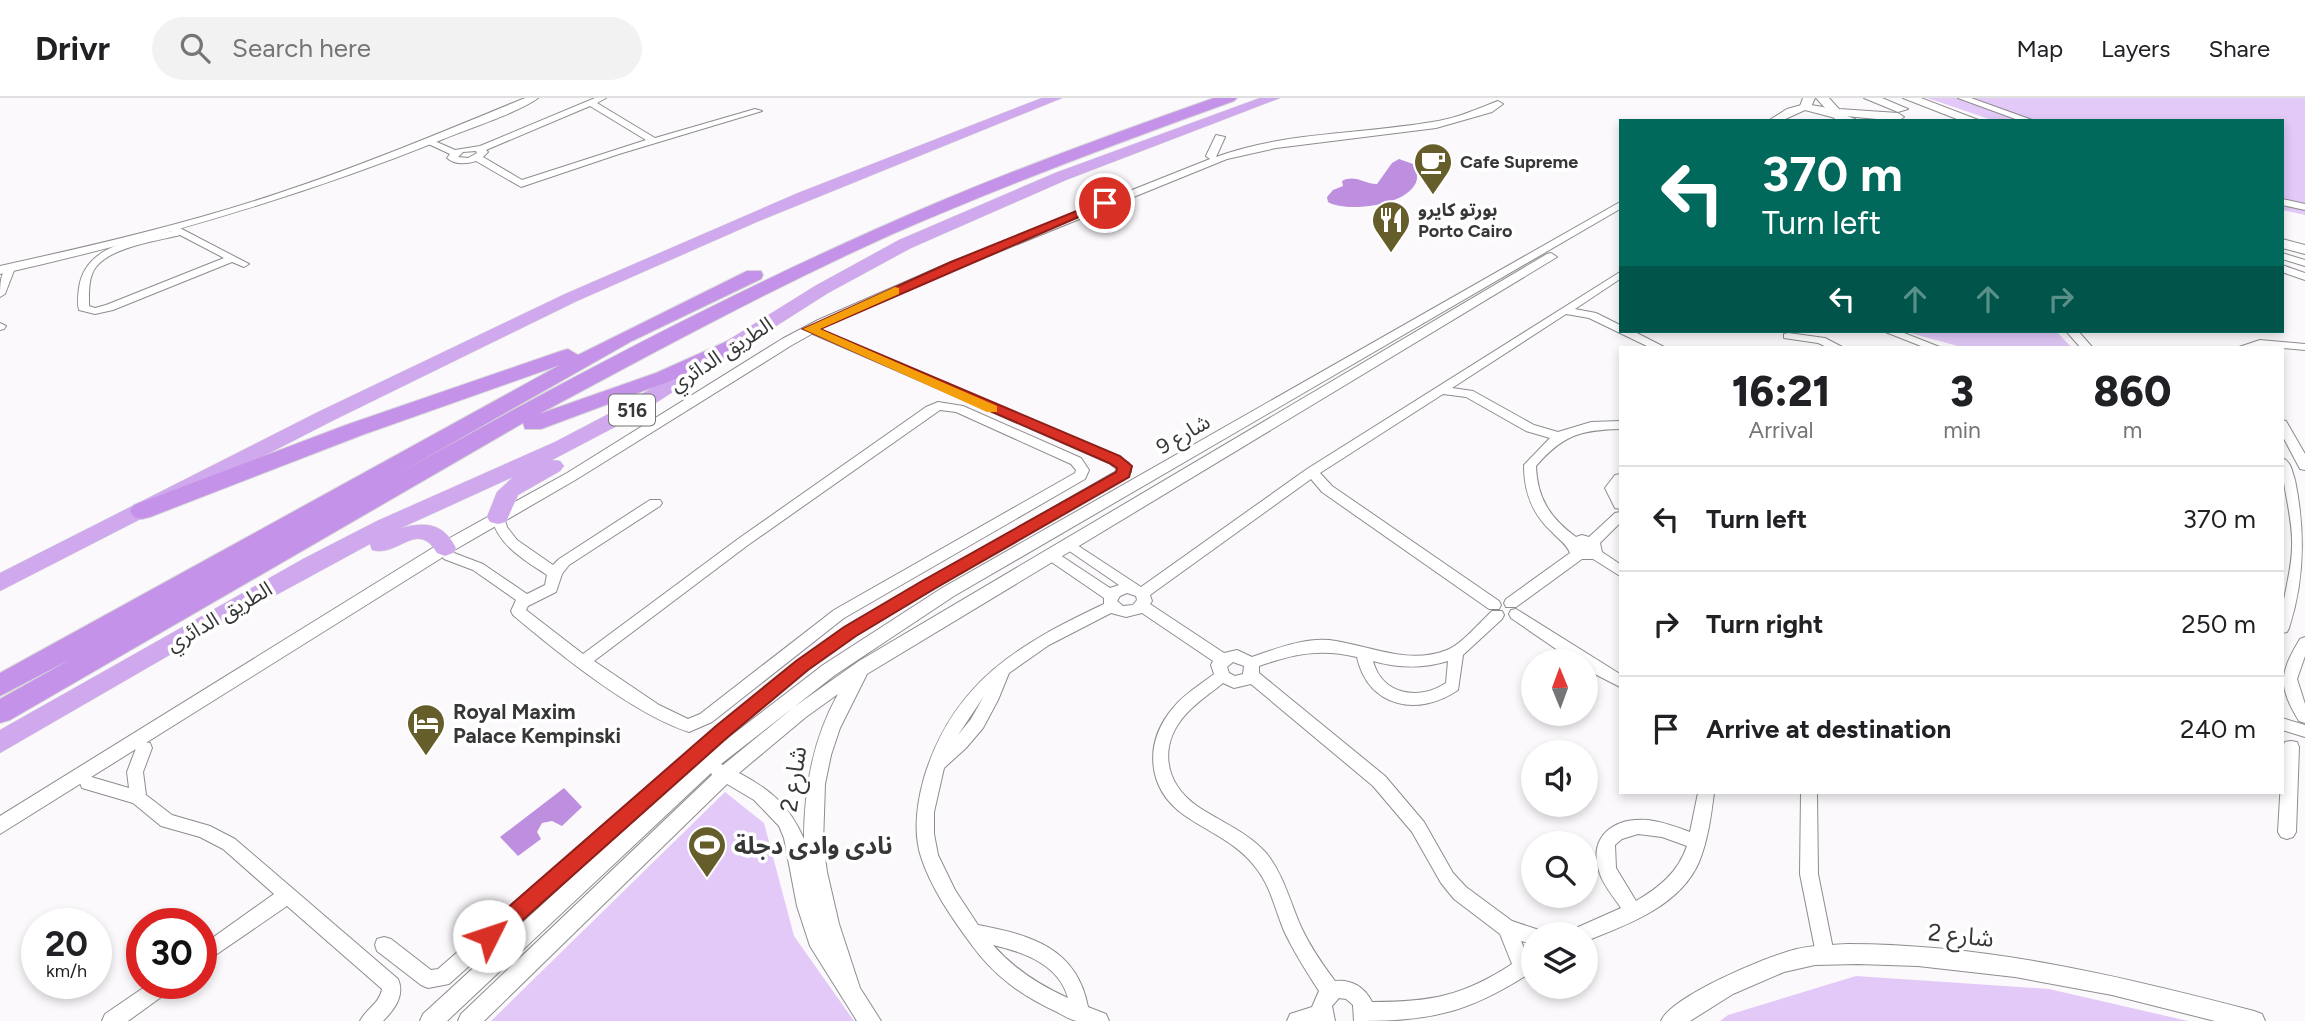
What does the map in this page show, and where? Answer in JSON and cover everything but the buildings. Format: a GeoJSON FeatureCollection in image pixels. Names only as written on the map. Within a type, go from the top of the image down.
{"type":"FeatureCollection","features":[{"type":"Feature","properties":{"kind":"highway"},"geometry":{"type":"LineString","coordinates":[[0,583],[476,342],[654,260],[882,165],[1055,98]]}},
{"type":"Feature","properties":{"kind":"highway"},"geometry":{"type":"LineString","coordinates":[[0,686],[625,337],[817,246],[975,177],[1192,98]]}},
{"type":"Feature","properties":{"kind":"highway","name":"الطريق الدائري"},"geometry":{"type":"LineString","coordinates":[[0,712],[426,468],[608,368],[834,255],[1084,151],[1229,98]]}},
{"type":"Feature","properties":{"kind":"highway","name":"الطريق الدائري"},"geometry":{"type":"LineString","coordinates":[[0,743],[254,595],[359,539],[587,435],[629,412],[853,271],[981,208],[1273,98]]}},
{"type":"Feature","properties":{"kind":"highway"},"geometry":{"type":"LineString","coordinates":[[142,511],[379,421],[625,337]]}},
{"type":"Feature","properties":{"kind":"highway","name":"516"},"geometry":{"type":"LineString","coordinates":[[426,468],[557,414],[663,377],[739,343]]}},
{"type":"Feature","properties":{"kind":"highway"},"geometry":{"type":"LineString","coordinates":[[499,520],[499,504],[508,491],[569,458],[629,412]]}},
{"type":"Feature","properties":{"kind":"highway"},"geometry":{"type":"LineString","coordinates":[[254,595],[296,584],[414,531],[433,533],[443,541],[447,552]]}},
{"type":"Feature","properties":{"kind":"main road"},"geometry":{"type":"LineString","coordinates":[[1822,98],[1845,118]]}},
{"type":"Feature","properties":{"kind":"main road"},"geometry":{"type":"LineString","coordinates":[[1843,98],[1904,119]]}},
{"type":"Feature","properties":{"kind":"main road"},"geometry":{"type":"LineString","coordinates":[[1870,98],[1930,119]]}},
{"type":"Feature","properties":{"kind":"main road"},"geometry":{"type":"LineString","coordinates":[[1891,98],[1950,119]]}},
{"type":"Feature","properties":{"kind":"main road"},"geometry":{"type":"LineString","coordinates":[[1909,98],[1969,119]]}},
{"type":"Feature","properties":{"kind":"main road"},"geometry":{"type":"LineString","coordinates":[[1845,118],[1841,112],[1904,119]]}},
{"type":"Feature","properties":{"kind":"main road"},"geometry":{"type":"LineString","coordinates":[[2284,231],[2305,237]]}},
{"type":"Feature","properties":{"kind":"street"},"geometry":{"type":"LineString","coordinates":[[4,267],[253,195],[373,153],[514,98]]}},
{"type":"Feature","properties":{"kind":"street"},"geometry":{"type":"LineString","coordinates":[[233,258],[109,309],[91,311],[83,308],[88,272],[94,262],[115,251],[312,186],[533,98]]}},
{"type":"Feature","properties":{"kind":"street"},"geometry":{"type":"LineString","coordinates":[[455,153],[452,156],[455,160],[478,154],[602,98]]}},
{"type":"Feature","properties":{"kind":"street"},"geometry":{"type":"LineString","coordinates":[[0,826],[141,744],[810,329],[955,265],[1224,157],[1265,147],[1426,127],[1512,98]]}},
{"type":"Feature","properties":{"kind":"street"},"geometry":{"type":"LineString","coordinates":[[1962,98],[2025,119]]}},
{"type":"Feature","properties":{"kind":"street"},"geometry":{"type":"LineString","coordinates":[[1777,119],[1808,102],[1845,118]]}},
{"type":"Feature","properties":{"kind":"street"},"geometry":{"type":"LineString","coordinates":[[591,103],[654,141]]}},
{"type":"Feature","properties":{"kind":"street"},"geometry":{"type":"LineString","coordinates":[[447,134],[452,140],[478,154],[521,184],[758,111]]}},
{"type":"Feature","properties":{"kind":"street"},"geometry":{"type":"LineString","coordinates":[[1792,119],[1810,111],[1845,118]]}},
{"type":"Feature","properties":{"kind":"street"},"geometry":{"type":"LineString","coordinates":[[1159,181],[1212,156],[1263,143],[1460,117]]}},
{"type":"Feature","properties":{"kind":"street"},"geometry":{"type":"LineString","coordinates":[[1212,156],[1220,137]]}},
{"type":"Feature","properties":{"kind":"street"},"geometry":{"type":"LineString","coordinates":[[427,141],[455,153],[466,149]]}},
{"type":"Feature","properties":{"kind":"street"},"geometry":{"type":"LineString","coordinates":[[2284,202],[2305,207]]}},
{"type":"Feature","properties":{"kind":"street","name":"شارع 9"},"geometry":{"type":"LineString","coordinates":[[469,1021],[716,770],[866,666],[1069,546],[1619,206]]}},
{"type":"Feature","properties":{"kind":"street","name":"شارع 9"},"geometry":{"type":"LineString","coordinates":[[1526,265],[1619,217]]}},
{"type":"Feature","properties":{"kind":"street"},"geometry":{"type":"LineString","coordinates":[[4,267],[177,230],[244,264]]}},
{"type":"Feature","properties":{"kind":"street"},"geometry":{"type":"LineString","coordinates":[[2289,248],[2305,263]]}},
{"type":"Feature","properties":{"kind":"street"},"geometry":{"type":"LineString","coordinates":[[0,294],[4,267]]}},
{"type":"Feature","properties":{"kind":"street"},"geometry":{"type":"LineString","coordinates":[[2284,269],[2305,277]]}},
{"type":"Feature","properties":{"kind":"street"},"geometry":{"type":"LineString","coordinates":[[1139,595],[1298,481],[1619,276]]}},
{"type":"Feature","properties":{"kind":"street"},"geometry":{"type":"LineString","coordinates":[[1578,303],[1592,315],[1619,328]]}},
{"type":"Feature","properties":{"kind":"street"},"geometry":{"type":"LineString","coordinates":[[1566,311],[1592,315]]}},
{"type":"Feature","properties":{"kind":"street"},"geometry":{"type":"LineString","coordinates":[[384,946],[428,979],[442,978],[722,731],[802,666],[850,632],[1125,471],[1124,466],[1114,460],[810,329]]}},
{"type":"Feature","properties":{"kind":"street"},"geometry":{"type":"LineString","coordinates":[[1628,333],[1656,346]]}},
{"type":"Feature","properties":{"kind":"street"},"geometry":{"type":"LineString","coordinates":[[1784,333],[1798,346]]}},
{"type":"Feature","properties":{"kind":"street"},"geometry":{"type":"LineString","coordinates":[[1784,333],[1821,340],[1834,346]]}},
{"type":"Feature","properties":{"kind":"street"},"geometry":{"type":"LineString","coordinates":[[1895,333],[1930,346]]}},
{"type":"Feature","properties":{"kind":"street"},"geometry":{"type":"LineString","coordinates":[[2249,346],[2260,343],[2305,347]]}},
{"type":"Feature","properties":{"kind":"street"},"geometry":{"type":"LineString","coordinates":[[2284,353],[2305,355]]}},
{"type":"Feature","properties":{"kind":"street","name":"شارع 9"},"geometry":{"type":"LineString","coordinates":[[431,1021],[829,670],[948,592],[1155,474],[1370,359]]}},
{"type":"Feature","properties":{"kind":"street"},"geometry":{"type":"LineString","coordinates":[[1459,378],[1469,394]]}},
{"type":"Feature","properties":{"kind":"street"},"geometry":{"type":"LineString","coordinates":[[1442,390],[1469,394],[1530,428],[1557,436]]}},
{"type":"Feature","properties":{"kind":"street"},"geometry":{"type":"LineString","coordinates":[[584,661],[743,542],[930,410],[948,406],[959,409],[1081,465],[1080,475],[839,614],[698,724],[690,726],[672,721],[584,661],[520,613],[519,606],[526,600],[548,591],[555,573],[565,562],[655,503]]}},
{"type":"Feature","properties":{"kind":"street"},"geometry":{"type":"LineString","coordinates":[[1576,549],[1552,528],[1539,512],[1532,497],[1530,466],[1545,446],[1557,436],[1588,427],[1619,425]]}},
{"type":"Feature","properties":{"kind":"street"},"geometry":{"type":"LineString","coordinates":[[1530,428],[1545,446]]}},
{"type":"Feature","properties":{"kind":"street"},"geometry":{"type":"LineString","coordinates":[[2284,428],[2305,466]]}},
{"type":"Feature","properties":{"kind":"street"},"geometry":{"type":"LineString","coordinates":[[2284,468],[2303,525],[2304,550],[2299,588],[2284,625]]}},
{"type":"Feature","properties":{"kind":"street"},"geometry":{"type":"LineString","coordinates":[[1312,472],[1327,489],[1509,618],[1513,609],[1576,549],[1581,540],[1619,570]]}},
{"type":"Feature","properties":{"kind":"street"},"geometry":{"type":"LineString","coordinates":[[1155,474],[1169,484]]}},
{"type":"Feature","properties":{"kind":"street"},"geometry":{"type":"LineString","coordinates":[[1619,479],[1612,488],[1619,503]]}},
{"type":"Feature","properties":{"kind":"street"},"geometry":{"type":"LineString","coordinates":[[1298,481],[1327,489]]}},
{"type":"Feature","properties":{"kind":"street"},"geometry":{"type":"LineString","coordinates":[[1593,548],[1619,517]]}},
{"type":"Feature","properties":{"kind":"street"},"geometry":{"type":"LineString","coordinates":[[499,520],[509,541],[555,573]]}},
{"type":"Feature","properties":{"kind":"street"},"geometry":{"type":"LineString","coordinates":[[1069,546],[1139,595],[1222,668],[1234,682],[1242,682],[1251,669],[1285,651],[1309,646],[1334,646],[1398,662],[1418,662],[1456,653],[1495,610]]}},
{"type":"Feature","properties":{"kind":"street"},"geometry":{"type":"LineString","coordinates":[[447,552],[471,564],[526,600]]}},
{"type":"Feature","properties":{"kind":"street"},"geometry":{"type":"LineString","coordinates":[[1052,556],[1124,612],[1138,610],[1139,595]]}},
{"type":"Feature","properties":{"kind":"street"},"geometry":{"type":"LineString","coordinates":[[1099,1021],[1021,981],[998,964],[952,901],[929,853],[926,828],[936,765],[944,743],[982,689],[1002,670],[1056,632],[1112,601],[1120,589],[1139,595]]}},
{"type":"Feature","properties":{"kind":"street"},"geometry":{"type":"LineString","coordinates":[[948,592],[965,606]]}},
{"type":"Feature","properties":{"kind":"street"},"geometry":{"type":"LineString","coordinates":[[1513,609],[1594,667],[1619,680]]}},
{"type":"Feature","properties":{"kind":"street"},"geometry":{"type":"LineString","coordinates":[[2305,643],[2289,670],[2291,692],[2305,717]]}},
{"type":"Feature","properties":{"kind":"street"},"geometry":{"type":"LineString","coordinates":[[1363,653],[1369,673],[1381,688],[1401,698],[1416,701],[1431,700],[1453,687],[1456,653]]}},
{"type":"Feature","properties":{"kind":"street"},"geometry":{"type":"LineString","coordinates":[[1331,992],[1311,964],[1294,932],[1279,887],[1253,850],[1181,804],[1164,785],[1160,761],[1164,734],[1179,711],[1237,656],[1379,781],[1418,827],[1447,878],[1460,893],[1507,928],[1521,932]]}},
{"type":"Feature","properties":{"kind":"street","name":"شارع 2"},"geometry":{"type":"LineString","coordinates":[[850,989],[817,874],[812,816],[821,755],[831,723],[846,694],[866,666]]}},
{"type":"Feature","properties":{"kind":"street"},"geometry":{"type":"LineString","coordinates":[[2284,725],[2305,731]]}},
{"type":"Feature","properties":{"kind":"street"},"geometry":{"type":"LineString","coordinates":[[0,835],[88,783],[141,744]]}},
{"type":"Feature","properties":{"kind":"street"},"geometry":{"type":"LineString","coordinates":[[138,798],[135,772],[141,744]]}},
{"type":"Feature","properties":{"kind":"street"},"geometry":{"type":"LineString","coordinates":[[2287,832],[2293,748]]}},
{"type":"Feature","properties":{"kind":"street","name":"شارع 2"},"geometry":{"type":"LineString","coordinates":[[716,770],[761,793],[786,821],[794,838],[807,906],[820,946],[870,1021]]}},
{"type":"Feature","properties":{"kind":"street"},"geometry":{"type":"LineString","coordinates":[[88,783],[138,798],[167,821],[204,831],[229,844],[289,894],[391,985],[389,1002],[370,1021]]}},
{"type":"Feature","properties":{"kind":"street"},"geometry":{"type":"LineString","coordinates":[[1598,927],[1655,899],[1676,882],[1689,866],[1697,842],[1706,794]]}},
{"type":"Feature","properties":{"kind":"street"},"geometry":{"type":"LineString","coordinates":[[1809,794],[1809,874],[1825,954]]}},
{"type":"Feature","properties":{"kind":"street"},"geometry":{"type":"LineString","coordinates":[[1633,911],[1607,870],[1606,842],[1616,831],[1646,827],[1697,842]]}},
{"type":"Feature","properties":{"kind":"street"},"geometry":{"type":"LineString","coordinates":[[217,946],[289,894]]}},
{"type":"Feature","properties":{"kind":"street"},"geometry":{"type":"LineString","coordinates":[[1507,928],[1521,952]]}},
{"type":"Feature","properties":{"kind":"street"},"geometry":{"type":"LineString","coordinates":[[976,933],[1016,941],[1037,949],[1058,964],[1072,979],[1078,995],[1080,1013]]}},
{"type":"Feature","properties":{"kind":"street","name":"شارع 2"},"geometry":{"type":"LineString","coordinates":[[1672,1021],[1729,987],[1785,961],[1825,954],[1894,955],[2034,971],[2187,1003],[2255,1021]]}},
{"type":"Feature","properties":{"kind":"street"},"geometry":{"type":"LineString","coordinates":[[1297,1021],[1324,1018],[1324,997],[1338,989],[1353,992],[1364,1004],[1365,1016],[1422,1011],[1445,1007],[1485,992],[1521,969]]}},
{"type":"Feature","properties":{"kind":"street"},"geometry":{"type":"LineString","coordinates":[[112,1021],[143,999]]}},
{"type":"Feature","properties":{"kind":"shaded area"},"geometry":{"type":"Polygon","coordinates":[[[1927,98],[2305,98],[2305,215],[2284,210],[2284,119],[1989,119],[1927,98]]]}},
{"type":"Feature","properties":{"kind":"shaded area"},"geometry":{"type":"Polygon","coordinates":[[[1399,159],[1413,164],[1417,175],[1412,188],[1404,196],[1363,207],[1328,202],[1327,197],[1333,190],[1343,186],[1342,181],[1355,179],[1377,184],[1392,163],[1399,159]]]}},
{"type":"Feature","properties":{"kind":"shaded area"},"geometry":{"type":"Polygon","coordinates":[[[1910,333],[2058,333],[2070,346],[1958,346],[1910,333]]]}},
{"type":"Feature","properties":{"kind":"shaded area"},"geometry":{"type":"Polygon","coordinates":[[[564,788],[582,807],[562,826],[552,821],[542,823],[537,832],[541,839],[518,856],[500,837],[564,788]]]}},
{"type":"Feature","properties":{"kind":"shaded area","name":"نادى وادى دجلة"},"geometry":{"type":"Polygon","coordinates":[[[725,792],[764,823],[794,936],[854,1021],[491,1021],[725,792]]]}},
{"type":"Feature","properties":{"kind":"shaded area"},"geometry":{"type":"Polygon","coordinates":[[[1856,976],[2049,989],[2188,1021],[1720,1021],[1728,1015],[1856,976]]]}},
{"type":"Feature","properties":{"kind":"slow traffic"},"geometry":{"type":"LineString","coordinates":[[895,291],[810,329],[992,409]]}},
{"type":"Feature","properties":{"kind":"place","name":"Cafe Supreme"},"geometry":{"type":"Point","coordinates":[1433,196]}},
{"type":"Feature","properties":{"kind":"place","name":"بورتو كايرو Porto Cairo"},"geometry":{"type":"Point","coordinates":[1391,254]}},
{"type":"Feature","properties":{"kind":"place","name":"Royal Maxim Palace Kempinski"},"geometry":{"type":"Point","coordinates":[426,757]}},
{"type":"Feature","properties":{"kind":"place","name":"نادى وادى دجلة"},"geometry":{"type":"Point","coordinates":[707,879]}},
{"type":"Feature","properties":{"kind":"route"},"geometry":{"type":"LineString","coordinates":[[489,936],[722,731],[802,666],[850,632],[928,585],[1123,474],[1125,469],[1121,463],[810,329],[1105,203]]}}]}
